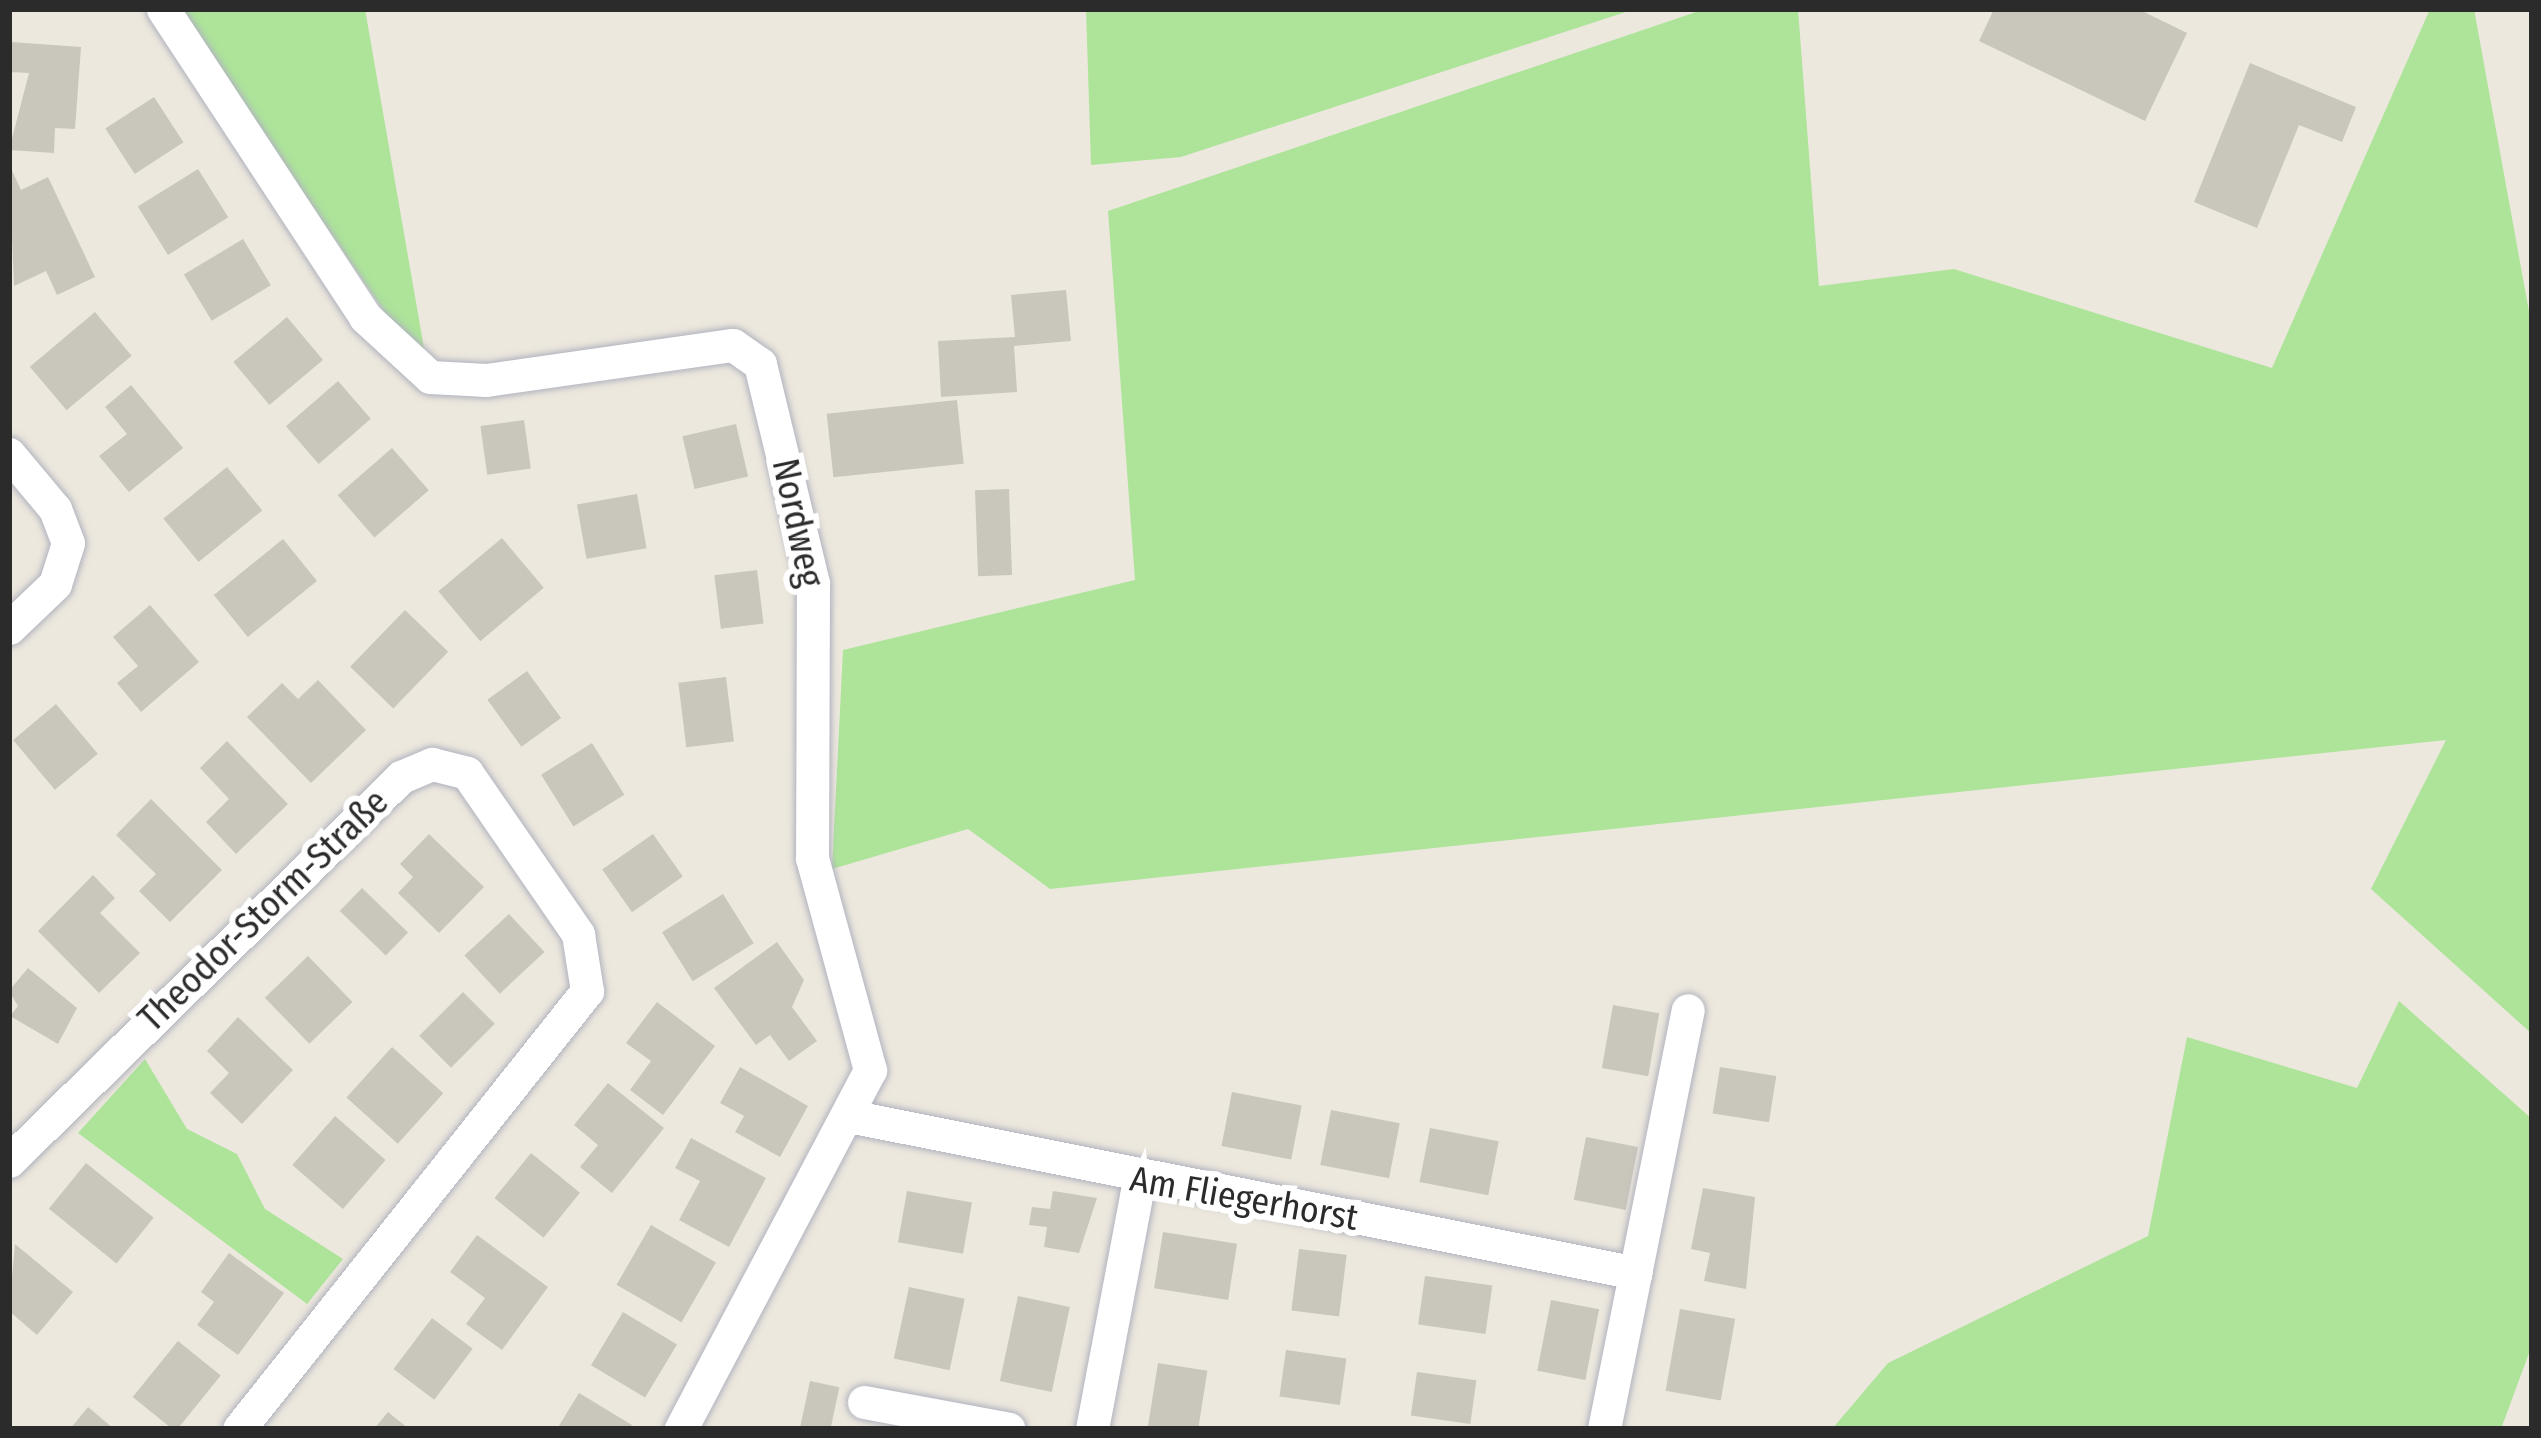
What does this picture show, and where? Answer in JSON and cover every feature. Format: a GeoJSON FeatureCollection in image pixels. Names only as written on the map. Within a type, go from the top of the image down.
{"type":"FeatureCollection","features":[{"type":"Feature","properties":{"kind":"street","name":"Nordweg"},"geometry":{"type":"LineString","coordinates":[[164,9],[365,317],[430,377],[487,380],[733,345],[757,355],[813,583],[811,849],[869,1045],[854,1117],[681,1429]]}},
{"type":"Feature","properties":{"kind":"street"},"geometry":{"type":"LineString","coordinates":[[9,454],[56,509],[68,543],[55,584],[9,628]]}},
{"type":"Feature","properties":{"kind":"street","name":"Theodor-Storm-Straße"},"geometry":{"type":"LineString","coordinates":[[9,1161],[401,777],[443,764],[477,784],[583,942],[587,991],[239,1429]]}},
{"type":"Feature","properties":{"kind":"street"},"geometry":{"type":"LineString","coordinates":[[1604,1429],[1688,1010]]}},
{"type":"Feature","properties":{"kind":"street","name":"Am Fliegerhorst"},"geometry":{"type":"LineString","coordinates":[[854,1117],[1139,1180],[1636,1273]]}},
{"type":"Feature","properties":{"kind":"street"},"geometry":{"type":"LineString","coordinates":[[1092,1429],[1139,1180]]}},
{"type":"Feature","properties":{"kind":"street"},"geometry":{"type":"LineString","coordinates":[[864,1402],[1010,1429]]}},
{"type":"Feature","properties":{"kind":"green space"},"geometry":{"type":"Polygon","coordinates":[[[178,9],[365,9],[429,377],[178,9]]]}},
{"type":"Feature","properties":{"kind":"green space"},"geometry":{"type":"Polygon","coordinates":[[[1086,9],[1635,9],[1181,157],[1091,165],[1086,9]]]}},
{"type":"Feature","properties":{"kind":"green space"},"geometry":{"type":"Polygon","coordinates":[[[1705,9],[1798,9],[1819,286],[1954,269],[2272,368],[2430,9],[2474,9],[2532,328],[2532,1034],[2371,889],[2446,740],[1050,889],[968,829],[832,869],[843,650],[1135,580],[1108,211],[1705,9]]]}},
{"type":"Feature","properties":{"kind":"green space"},"geometry":{"type":"Polygon","coordinates":[[[2399,1001],[2532,1119],[2532,1345],[2501,1429],[1832,1429],[1888,1363],[2148,1236],[2187,1037],[2357,1088],[2399,1001]]]}},
{"type":"Feature","properties":{"kind":"green space"},"geometry":{"type":"Polygon","coordinates":[[[145,1059],[187,1129],[237,1154],[265,1209],[343,1259],[307,1304],[78,1133],[145,1059]]]}},
{"type":"Feature","properties":{"kind":"building"},"geometry":{"type":"Polygon","coordinates":[[[1994,9],[2138,9],[2187,33],[2145,121],[1979,41],[1994,9]]]}},
{"type":"Feature","properties":{"kind":"building"},"geometry":{"type":"Polygon","coordinates":[[[11,42],[81,47],[75,129],[55,128],[54,153],[9,150],[29,73],[9,72],[11,42]]]}},
{"type":"Feature","properties":{"kind":"building"},"geometry":{"type":"Polygon","coordinates":[[[2250,63],[2356,107],[2342,142],[2299,125],[2257,228],[2194,202],[2250,63]]]}},
{"type":"Feature","properties":{"kind":"building"},"geometry":{"type":"Polygon","coordinates":[[[154,97],[183,142],[135,174],[105,129],[154,97]]]}},
{"type":"Feature","properties":{"kind":"building"},"geometry":{"type":"Polygon","coordinates":[[[9,164],[21,190],[48,177],[95,277],[57,295],[46,271],[14,286],[9,164]]]}},
{"type":"Feature","properties":{"kind":"building"},"geometry":{"type":"Polygon","coordinates":[[[198,169],[228,217],[168,255],[138,207],[198,169]]]}},
{"type":"Feature","properties":{"kind":"building"},"geometry":{"type":"Polygon","coordinates":[[[243,239],[271,285],[212,321],[184,275],[243,239]]]}},
{"type":"Feature","properties":{"kind":"building"},"geometry":{"type":"Polygon","coordinates":[[[1066,290],[1071,341],[1014,346],[1017,392],[941,397],[938,341],[1015,337],[1011,295],[1066,290]]]}},
{"type":"Feature","properties":{"kind":"building"},"geometry":{"type":"Polygon","coordinates":[[[95,312],[132,356],[67,410],[30,367],[95,312]]]}},
{"type":"Feature","properties":{"kind":"building"},"geometry":{"type":"Polygon","coordinates":[[[287,317],[323,360],[269,405],[233,362],[287,317]]]}},
{"type":"Feature","properties":{"kind":"building"},"geometry":{"type":"Polygon","coordinates":[[[338,381],[371,419],[319,464],[286,426],[338,381]]]}},
{"type":"Feature","properties":{"kind":"building"},"geometry":{"type":"Polygon","coordinates":[[[131,385],[183,448],[129,492],[99,456],[127,434],[105,407],[131,385]]]}},
{"type":"Feature","properties":{"kind":"building"},"geometry":{"type":"Polygon","coordinates":[[[957,400],[964,464],[833,477],[827,414],[957,400]]]}},
{"type":"Feature","properties":{"kind":"building"},"geometry":{"type":"Polygon","coordinates":[[[524,420],[531,469],[487,475],[480,426],[524,420]]]}},
{"type":"Feature","properties":{"kind":"building"},"geometry":{"type":"Polygon","coordinates":[[[736,424],[748,477],[695,489],[682,436],[736,424]]]}},
{"type":"Feature","properties":{"kind":"building"},"geometry":{"type":"Polygon","coordinates":[[[392,448],[429,490],[374,537],[338,495],[392,448]]]}},
{"type":"Feature","properties":{"kind":"building"},"geometry":{"type":"Polygon","coordinates":[[[227,467],[262,511],[199,562],[163,519],[227,467]]]}},
{"type":"Feature","properties":{"kind":"building"},"geometry":{"type":"Polygon","coordinates":[[[1009,489],[1012,575],[978,576],[975,490],[1009,489]]]}},
{"type":"Feature","properties":{"kind":"building"},"geometry":{"type":"Polygon","coordinates":[[[637,494],[647,548],[586,559],[577,505],[637,494]]]}},
{"type":"Feature","properties":{"kind":"building"},"geometry":{"type":"Polygon","coordinates":[[[502,538],[544,588],[480,641],[438,591],[502,538]]]}},
{"type":"Feature","properties":{"kind":"building"},"geometry":{"type":"Polygon","coordinates":[[[283,539],[317,581],[248,637],[214,595],[283,539]]]}},
{"type":"Feature","properties":{"kind":"building"},"geometry":{"type":"Polygon","coordinates":[[[757,570],[764,624],[721,629],[714,575],[757,570]]]}},
{"type":"Feature","properties":{"kind":"building"},"geometry":{"type":"Polygon","coordinates":[[[150,605],[199,662],[141,712],[117,683],[138,666],[113,637],[150,605]]]}},
{"type":"Feature","properties":{"kind":"building"},"geometry":{"type":"Polygon","coordinates":[[[405,610],[448,652],[393,709],[350,667],[405,610]]]}},
{"type":"Feature","properties":{"kind":"building"},"geometry":{"type":"Polygon","coordinates":[[[527,671],[561,718],[521,747],[487,700],[527,671]]]}},
{"type":"Feature","properties":{"kind":"building"},"geometry":{"type":"Polygon","coordinates":[[[726,677],[734,742],[686,747],[678,683],[726,677]]]}},
{"type":"Feature","properties":{"kind":"building"},"geometry":{"type":"Polygon","coordinates":[[[318,680],[366,730],[311,783],[247,717],[282,683],[298,699],[318,680]]]}},
{"type":"Feature","properties":{"kind":"building"},"geometry":{"type":"Polygon","coordinates":[[[56,704],[98,754],[55,790],[13,740],[56,704]]]}},
{"type":"Feature","properties":{"kind":"building"},"geometry":{"type":"Polygon","coordinates":[[[227,741],[288,804],[236,854],[206,822],[229,799],[200,768],[227,741]]]}},
{"type":"Feature","properties":{"kind":"building"},"geometry":{"type":"Polygon","coordinates":[[[592,743],[624,795],[573,827],[541,775],[592,743]]]}},
{"type":"Feature","properties":{"kind":"building"},"geometry":{"type":"Polygon","coordinates":[[[151,799],[222,870],[170,922],[139,891],[156,874],[116,835],[151,799]]]}},
{"type":"Feature","properties":{"kind":"building"},"geometry":{"type":"Polygon","coordinates":[[[429,834],[484,887],[439,933],[398,893],[413,877],[400,864],[429,834]]]}},
{"type":"Feature","properties":{"kind":"building"},"geometry":{"type":"Polygon","coordinates":[[[653,834],[683,877],[632,912],[602,870],[653,834]]]}},
{"type":"Feature","properties":{"kind":"building"},"geometry":{"type":"Polygon","coordinates":[[[93,875],[115,898],[100,913],[140,953],[99,993],[38,931],[93,875]]]}},
{"type":"Feature","properties":{"kind":"building"},"geometry":{"type":"Polygon","coordinates":[[[362,888],[408,932],[386,955],[340,911],[362,888]]]}},
{"type":"Feature","properties":{"kind":"building"},"geometry":{"type":"Polygon","coordinates":[[[723,894],[754,943],[693,981],[662,932],[723,894]]]}},
{"type":"Feature","properties":{"kind":"building"},"geometry":{"type":"Polygon","coordinates":[[[509,914],[544,952],[500,994],[464,956],[509,914]]]}},
{"type":"Feature","properties":{"kind":"building"},"geometry":{"type":"Polygon","coordinates":[[[777,942],[804,980],[792,1007],[817,1041],[789,1061],[770,1035],[756,1045],[714,988],[777,942]]]}},
{"type":"Feature","properties":{"kind":"building"},"geometry":{"type":"Polygon","coordinates":[[[308,956],[352,1002],[309,1044],[265,998],[308,956]]]}},
{"type":"Feature","properties":{"kind":"building"},"geometry":{"type":"Polygon","coordinates":[[[28,968],[77,1008],[58,1044],[10,1016],[18,1006],[9,991],[28,968]]]}},
{"type":"Feature","properties":{"kind":"building"},"geometry":{"type":"Polygon","coordinates":[[[463,992],[495,1024],[451,1068],[419,1036],[463,992]]]}},
{"type":"Feature","properties":{"kind":"building"},"geometry":{"type":"Polygon","coordinates":[[[657,1002],[715,1046],[663,1115],[630,1090],[651,1061],[626,1043],[657,1002]]]}},
{"type":"Feature","properties":{"kind":"building"},"geometry":{"type":"Polygon","coordinates":[[[1613,1005],[1659,1013],[1648,1076],[1602,1068],[1613,1005]]]}},
{"type":"Feature","properties":{"kind":"building"},"geometry":{"type":"Polygon","coordinates":[[[238,1017],[293,1070],[242,1124],[210,1093],[229,1073],[207,1051],[238,1017]]]}},
{"type":"Feature","properties":{"kind":"building"},"geometry":{"type":"Polygon","coordinates":[[[392,1047],[443,1093],[398,1144],[346,1098],[392,1047]]]}},
{"type":"Feature","properties":{"kind":"building"},"geometry":{"type":"Polygon","coordinates":[[[740,1067],[808,1106],[780,1157],[735,1132],[744,1116],[720,1103],[740,1067]]]}},
{"type":"Feature","properties":{"kind":"building"},"geometry":{"type":"Polygon","coordinates":[[[1720,1067],[1776,1076],[1769,1122],[1713,1113],[1720,1067]]]}},
{"type":"Feature","properties":{"kind":"building"},"geometry":{"type":"Polygon","coordinates":[[[608,1083],[664,1128],[612,1193],[580,1167],[598,1145],[574,1125],[608,1083]]]}},
{"type":"Feature","properties":{"kind":"building"},"geometry":{"type":"Polygon","coordinates":[[[1232,1092],[1302,1106],[1291,1160],[1222,1146],[1232,1092]]]}},
{"type":"Feature","properties":{"kind":"building"},"geometry":{"type":"Polygon","coordinates":[[[1331,1110],[1400,1123],[1389,1178],[1320,1165],[1331,1110]]]}},
{"type":"Feature","properties":{"kind":"building"},"geometry":{"type":"Polygon","coordinates":[[[335,1116],[386,1160],[343,1209],[292,1165],[335,1116]]]}},
{"type":"Feature","properties":{"kind":"building"},"geometry":{"type":"Polygon","coordinates":[[[1430,1128],[1499,1141],[1488,1195],[1420,1182],[1430,1128]]]}},
{"type":"Feature","properties":{"kind":"building"},"geometry":{"type":"Polygon","coordinates":[[[1586,1137],[1638,1147],[1626,1210],[1574,1200],[1586,1137]]]}},
{"type":"Feature","properties":{"kind":"building"},"geometry":{"type":"Polygon","coordinates":[[[691,1138],[766,1178],[729,1247],[679,1220],[700,1181],[675,1168],[691,1138]]]}},
{"type":"Feature","properties":{"kind":"building"},"geometry":{"type":"Polygon","coordinates":[[[531,1153],[580,1193],[543,1238],[494,1198],[531,1153]]]}},
{"type":"Feature","properties":{"kind":"building"},"geometry":{"type":"Polygon","coordinates":[[[86,1163],[154,1218],[116,1264],[49,1209],[86,1163]]]}},
{"type":"Feature","properties":{"kind":"building"},"geometry":{"type":"Polygon","coordinates":[[[1703,1188],[1755,1197],[1746,1289],[1704,1281],[1710,1253],[1691,1249],[1703,1188]]]}},
{"type":"Feature","properties":{"kind":"building"},"geometry":{"type":"Polygon","coordinates":[[[907,1191],[972,1202],[963,1254],[898,1242],[907,1191]]]}},
{"type":"Feature","properties":{"kind":"building"},"geometry":{"type":"Polygon","coordinates":[[[1053,1191],[1097,1198],[1079,1253],[1044,1247],[1047,1227],[1029,1225],[1032,1207],[1050,1209],[1053,1191]]]}},
{"type":"Feature","properties":{"kind":"building"},"geometry":{"type":"Polygon","coordinates":[[[651,1225],[716,1262],[681,1322],[616,1285],[651,1225]]]}},
{"type":"Feature","properties":{"kind":"building"},"geometry":{"type":"Polygon","coordinates":[[[1163,1232],[1237,1244],[1228,1300],[1154,1288],[1163,1232]]]}},
{"type":"Feature","properties":{"kind":"building"},"geometry":{"type":"Polygon","coordinates":[[[477,1235],[548,1287],[502,1350],[466,1324],[485,1298],[450,1272],[477,1235]]]}},
{"type":"Feature","properties":{"kind":"building"},"geometry":{"type":"Polygon","coordinates":[[[15,1244],[73,1292],[37,1335],[9,1311],[15,1244]]]}},
{"type":"Feature","properties":{"kind":"building"},"geometry":{"type":"Polygon","coordinates":[[[1299,1249],[1347,1255],[1339,1316],[1291,1311],[1299,1249]]]}},
{"type":"Feature","properties":{"kind":"building"},"geometry":{"type":"Polygon","coordinates":[[[229,1253],[284,1293],[238,1355],[197,1325],[214,1302],[201,1292],[229,1253]]]}},
{"type":"Feature","properties":{"kind":"building"},"geometry":{"type":"Polygon","coordinates":[[[1425,1276],[1492,1285],[1486,1334],[1418,1325],[1425,1276]]]}},
{"type":"Feature","properties":{"kind":"building"},"geometry":{"type":"Polygon","coordinates":[[[909,1287],[965,1299],[950,1370],[894,1358],[909,1287]]]}},
{"type":"Feature","properties":{"kind":"building"},"geometry":{"type":"Polygon","coordinates":[[[1018,1296],[1070,1307],[1052,1392],[1000,1381],[1018,1296]]]}},
{"type":"Feature","properties":{"kind":"building"},"geometry":{"type":"Polygon","coordinates":[[[1551,1300],[1599,1309],[1585,1380],[1537,1371],[1551,1300]]]}},
{"type":"Feature","properties":{"kind":"building"},"geometry":{"type":"Polygon","coordinates":[[[1680,1309],[1735,1319],[1721,1400],[1666,1391],[1680,1309]]]}},
{"type":"Feature","properties":{"kind":"building"},"geometry":{"type":"Polygon","coordinates":[[[623,1312],[677,1344],[645,1398],[591,1365],[623,1312]]]}},
{"type":"Feature","properties":{"kind":"building"},"geometry":{"type":"Polygon","coordinates":[[[432,1318],[473,1349],[434,1400],[393,1369],[432,1318]]]}},
{"type":"Feature","properties":{"kind":"building"},"geometry":{"type":"Polygon","coordinates":[[[178,1341],[221,1376],[178,1429],[133,1397],[178,1341]]]}},
{"type":"Feature","properties":{"kind":"building"},"geometry":{"type":"Polygon","coordinates":[[[1286,1350],[1346,1358],[1340,1405],[1279,1397],[1286,1350]]]}},
{"type":"Feature","properties":{"kind":"building"},"geometry":{"type":"Polygon","coordinates":[[[1158,1363],[1207,1371],[1198,1429],[1148,1429],[1158,1363]]]}},
{"type":"Feature","properties":{"kind":"building"},"geometry":{"type":"Polygon","coordinates":[[[1417,1372],[1476,1380],[1470,1424],[1411,1416],[1417,1372]]]}},
{"type":"Feature","properties":{"kind":"building"},"geometry":{"type":"Polygon","coordinates":[[[810,1381],[839,1387],[830,1429],[800,1429],[810,1381]]]}},
{"type":"Feature","properties":{"kind":"building"},"geometry":{"type":"Polygon","coordinates":[[[579,1393],[632,1425],[629,1429],[557,1429],[579,1393]]]}},
{"type":"Feature","properties":{"kind":"building"},"geometry":{"type":"Polygon","coordinates":[[[88,1407],[114,1429],[70,1429],[88,1407]]]}},
{"type":"Feature","properties":{"kind":"building"},"geometry":{"type":"Polygon","coordinates":[[[388,1412],[409,1429],[374,1429],[388,1412]]]}}]}
